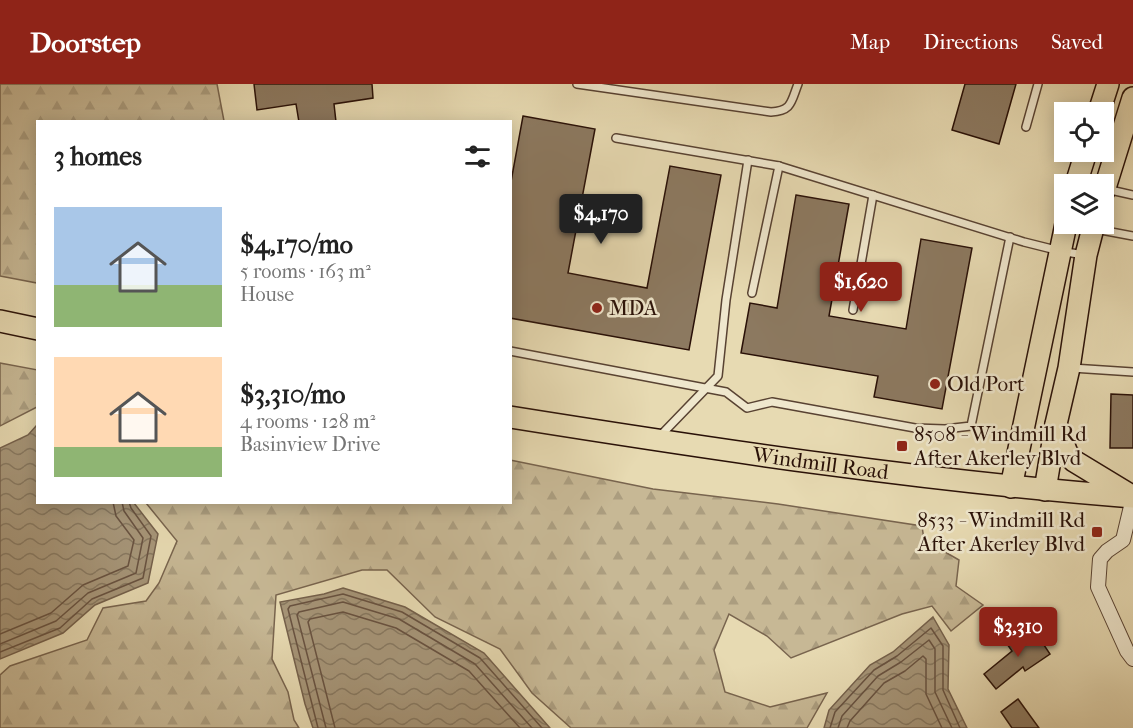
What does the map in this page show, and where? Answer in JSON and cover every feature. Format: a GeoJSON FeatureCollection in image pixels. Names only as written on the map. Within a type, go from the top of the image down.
{"type":"FeatureCollection","features":[{"type":"Feature","properties":{"kind":"main road"},"geometry":{"type":"LineString","coordinates":[[1102,102],[1108,84]]}},
{"type":"Feature","properties":{"kind":"main road"},"geometry":{"type":"LineString","coordinates":[[1108,174],[1133,98]]}},
{"type":"Feature","properties":{"kind":"main road"},"geometry":{"type":"LineString","coordinates":[[1011,487],[1064,234]]}},
{"type":"Feature","properties":{"kind":"main road"},"geometry":{"type":"LineString","coordinates":[[1045,490],[1056,424],[1070,368],[1086,255],[1091,234]]}},
{"type":"Feature","properties":{"kind":"main road"},"geometry":{"type":"LineString","coordinates":[[0,321],[36,329]]}},
{"type":"Feature","properties":{"kind":"main road","name":"Windmill Road"},"geometry":{"type":"LineString","coordinates":[[512,417],[738,453],[1011,487],[1133,498]]}},
{"type":"Feature","properties":{"kind":"main road"},"geometry":{"type":"LineString","coordinates":[[1056,424],[1067,453],[1074,461],[1133,498]]}},
{"type":"Feature","properties":{"kind":"street"},"geometry":{"type":"LineString","coordinates":[[1133,498],[1128,541],[1107,551],[1100,559],[1098,587],[1133,659]]}},
{"type":"Feature","properties":{"kind":"lane"},"geometry":{"type":"LineString","coordinates":[[577,84],[771,112],[783,111],[789,107],[798,84]]}},
{"type":"Feature","properties":{"kind":"lane"},"geometry":{"type":"LineString","coordinates":[[1026,127],[1038,84]]}},
{"type":"Feature","properties":{"kind":"lane"},"geometry":{"type":"LineString","coordinates":[[616,138],[779,166],[1010,237],[1060,251],[1086,255]]}},
{"type":"Feature","properties":{"kind":"lane"},"geometry":{"type":"LineString","coordinates":[[656,440],[718,376],[726,300],[748,160]]}},
{"type":"Feature","properties":{"kind":"lane"},"geometry":{"type":"LineString","coordinates":[[752,293],[779,166]]}},
{"type":"Feature","properties":{"kind":"lane"},"geometry":{"type":"LineString","coordinates":[[1114,191],[1133,195]]}},
{"type":"Feature","properties":{"kind":"lane"},"geometry":{"type":"LineString","coordinates":[[853,310],[873,195]]}},
{"type":"Feature","properties":{"kind":"lane"},"geometry":{"type":"LineString","coordinates":[[1114,232],[1133,236]]}},
{"type":"Feature","properties":{"kind":"lane"},"geometry":{"type":"LineString","coordinates":[[512,351],[726,392],[747,408],[772,402],[915,428],[945,429],[971,426],[1010,237]]}},
{"type":"Feature","properties":{"kind":"lane"},"geometry":{"type":"LineString","coordinates":[[1070,368],[1133,372]]}},
{"type":"Feature","properties":{"kind":"green space"},"geometry":{"type":"Polygon","coordinates":[[[0,84],[217,84],[224,120],[36,120],[36,283],[0,276],[0,84]]]}},
{"type":"Feature","properties":{"kind":"green space"},"geometry":{"type":"Polygon","coordinates":[[[0,363],[36,370],[36,408],[0,426],[0,363]]]}},
{"type":"Feature","properties":{"kind":"green space"},"geometry":{"type":"Polygon","coordinates":[[[512,460],[653,489],[778,504],[922,526],[924,540],[959,560],[956,586],[983,605],[951,631],[932,606],[902,614],[791,658],[767,636],[729,614],[714,650],[725,692],[770,707],[827,693],[807,728],[571,728],[532,693],[500,649],[435,617],[387,570],[362,570],[276,595],[272,659],[288,692],[294,720],[299,728],[0,728],[0,675],[10,666],[87,640],[103,608],[146,601],[159,583],[177,541],[147,504],[512,504],[512,460]]]}},
{"type":"Feature","properties":{"kind":"water"},"geometry":{"type":"Polygon","coordinates":[[[36,426],[36,504],[135,504],[158,534],[148,583],[95,605],[63,633],[0,659],[0,448],[28,435],[36,426]]]}},
{"type":"Feature","properties":{"kind":"water"},"geometry":{"type":"Polygon","coordinates":[[[343,588],[405,607],[484,653],[550,728],[313,728],[280,602],[343,588]]]}},
{"type":"Feature","properties":{"kind":"water"},"geometry":{"type":"Polygon","coordinates":[[[933,617],[949,645],[948,689],[967,728],[824,728],[829,710],[870,665],[893,652],[933,617]]]}},
{"type":"Feature","properties":{"kind":"building"},"geometry":{"type":"Polygon","coordinates":[[[254,84],[372,84],[373,98],[334,104],[336,120],[299,120],[296,104],[257,110],[254,84]]]}},
{"type":"Feature","properties":{"kind":"building"},"geometry":{"type":"Polygon","coordinates":[[[965,84],[1016,84],[999,144],[952,130],[965,84]]]}},
{"type":"Feature","properties":{"kind":"building"},"geometry":{"type":"Polygon","coordinates":[[[523,116],[595,129],[568,273],[647,288],[670,166],[721,175],[689,350],[512,318],[512,176],[523,116]]]}},
{"type":"Feature","properties":{"kind":"building"},"geometry":{"type":"Polygon","coordinates":[[[796,195],[849,204],[829,316],[906,329],[921,239],[972,248],[942,409],[874,397],[878,376],[741,353],[750,303],[777,308],[796,195]]]}},
{"type":"Feature","properties":{"kind":"building"},"geometry":{"type":"Polygon","coordinates":[[[1111,394],[1133,395],[1133,448],[1110,448],[1111,394]]]}},
{"type":"Feature","properties":{"kind":"building"},"geometry":{"type":"Polygon","coordinates":[[[1032,627],[1050,654],[1025,671],[1023,667],[996,689],[984,674],[1012,651],[1007,644],[1032,627]]]}},
{"type":"Feature","properties":{"kind":"building"},"geometry":{"type":"Polygon","coordinates":[[[1018,699],[1039,728],[1012,728],[1001,712],[1018,699]]]}},
{"type":"Feature","properties":{"kind":"place","name":"MDA"},"geometry":{"type":"Point","coordinates":[597,308]}},
{"type":"Feature","properties":{"kind":"place","name":"Old Port"},"geometry":{"type":"Point","coordinates":[935,384]}},
{"type":"Feature","properties":{"kind":"place","name":"8508 - Windmill Rd After Akerley Blvd"},"geometry":{"type":"Point","coordinates":[902,446]}},
{"type":"Feature","properties":{"kind":"place","name":"8533 - Windmill Rd After Akerley Blvd"},"geometry":{"type":"Point","coordinates":[1097,532]}}]}
